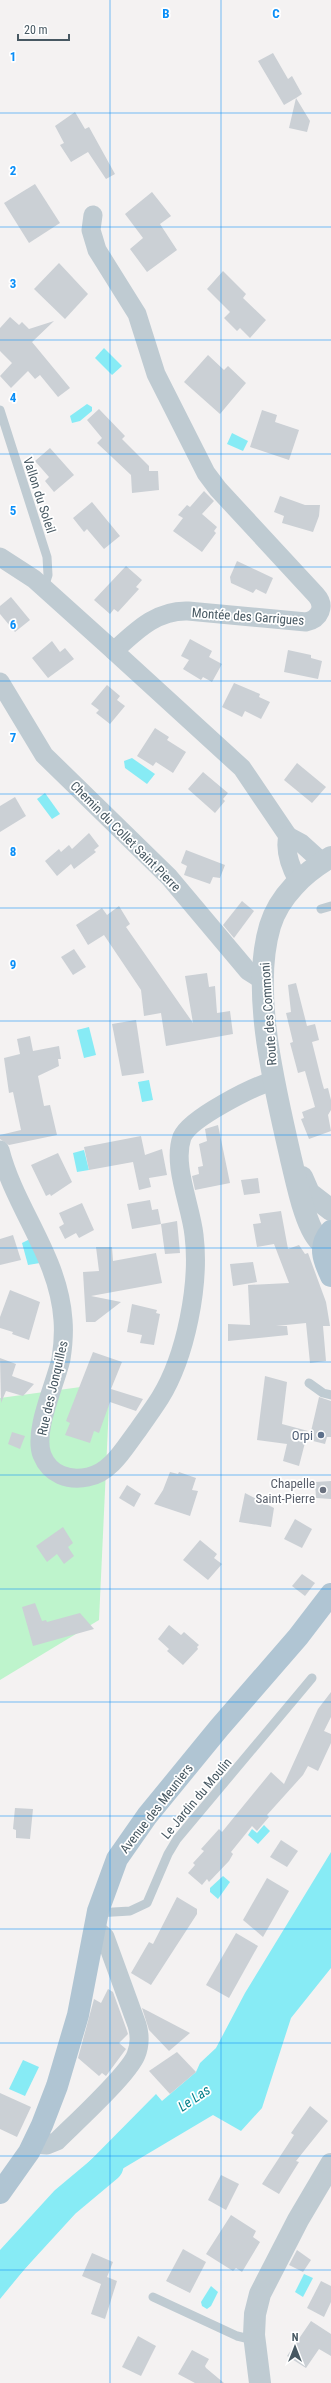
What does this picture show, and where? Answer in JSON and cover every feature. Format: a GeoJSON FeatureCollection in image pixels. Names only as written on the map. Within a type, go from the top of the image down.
{"type":"FeatureCollection","features":[{"type":"Feature","properties":{"kind":"main road"},"geometry":{"type":"LineString","coordinates":[[329,1240],[323,1258],[331,1276]]}},
{"type":"Feature","properties":{"kind":"main road","name":"Avenue des Meuniers"},"geometry":{"type":"LineString","coordinates":[[0,2193],[32,2144],[56,2086],[78,2015],[96,1920],[114,1865],[139,1826],[219,1728],[298,1637],[331,1594]]}},
{"type":"Feature","properties":{"kind":"street","name":"Montée des Garrigues"},"geometry":{"type":"LineString","coordinates":[[93,215],[91,230],[94,245],[137,314],[156,374],[211,481],[316,595],[322,605],[318,616],[306,622],[188,611],[169,612],[157,616],[146,623],[114,651]]}},
{"type":"Feature","properties":{"kind":"street"},"geometry":{"type":"LineString","coordinates":[[0,556],[21,569],[44,587],[242,768],[288,836],[328,860]]}},
{"type":"Feature","properties":{"kind":"street","name":"Chemin du Collet Saint Pierre"},"geometry":{"type":"LineString","coordinates":[[0,682],[44,755],[169,877],[248,971],[264,980]]}},
{"type":"Feature","properties":{"kind":"street"},"geometry":{"type":"LineString","coordinates":[[288,836],[287,848],[289,860],[298,881]]}},
{"type":"Feature","properties":{"kind":"street","name":"Route des Commoni"},"geometry":{"type":"LineString","coordinates":[[328,860],[298,881],[273,916],[265,949],[264,980],[274,1081],[298,1189],[315,1236],[329,1240]]}},
{"type":"Feature","properties":{"kind":"street","name":"Rue des Jonquilles"},"geometry":{"type":"LineString","coordinates":[[0,1150],[8,1176],[46,1253],[55,1278],[63,1320],[61,1357],[40,1431],[40,1450],[47,1466],[61,1476],[71,1478],[91,1477],[101,1472],[121,1454],[161,1398],[187,1331],[192,1301],[195,1248],[194,1235],[182,1178],[180,1146],[182,1138],[186,1130],[201,1118],[254,1088],[274,1081]]}},
{"type":"Feature","properties":{"kind":"street","name":"Route des Commoni"},"geometry":{"type":"LineString","coordinates":[[289,1147],[329,1240]]}},
{"type":"Feature","properties":{"kind":"street"},"geometry":{"type":"LineString","coordinates":[[309,1194],[331,1210]]}},
{"type":"Feature","properties":{"kind":"street"},"geometry":{"type":"LineString","coordinates":[[32,2144],[47,2145],[57,2141],[129,2067],[138,2049],[140,2037],[137,2025],[105,1937],[96,1920]]}},
{"type":"Feature","properties":{"kind":"street"},"geometry":{"type":"LineString","coordinates":[[260,2383],[254,2340],[255,2314],[260,2294],[298,2220],[331,2164]]}},
{"type":"Feature","properties":{"kind":"lane","name":"Vallon du Soleil"},"geometry":{"type":"LineString","coordinates":[[0,410],[47,558],[48,575],[44,587]]}},
{"type":"Feature","properties":{"kind":"lane"},"geometry":{"type":"LineString","coordinates":[[321,909],[331,906]]}},
{"type":"Feature","properties":{"kind":"lane"},"geometry":{"type":"LineString","coordinates":[[309,1383],[323,1393],[331,1395]]}},
{"type":"Feature","properties":{"kind":"lane","name":"Le Jardin du Moulin"},"geometry":{"type":"LineString","coordinates":[[96,1920],[130,1911],[147,1903],[168,1854],[177,1839],[312,1678]]}},
{"type":"Feature","properties":{"kind":"lane"},"geometry":{"type":"LineString","coordinates":[[153,2297],[237,2336],[254,2340]]}},
{"type":"Feature","properties":{"kind":"green space"},"geometry":{"type":"Polygon","coordinates":[[[110,1383],[99,1620],[0,1680],[0,1398],[110,1383]]]}},
{"type":"Feature","properties":{"kind":"water"},"geometry":{"type":"Polygon","coordinates":[[[104,348],[122,366],[112,375],[95,358],[104,348]]]}},
{"type":"Feature","properties":{"kind":"water"},"geometry":{"type":"Polygon","coordinates":[[[87,404],[92,407],[92,411],[80,421],[72,423],[70,416],[87,404]]]}},
{"type":"Feature","properties":{"kind":"water"},"geometry":{"type":"Polygon","coordinates":[[[232,433],[248,441],[243,451],[227,444],[232,433]]]}},
{"type":"Feature","properties":{"kind":"water"},"geometry":{"type":"Polygon","coordinates":[[[132,758],[155,774],[147,784],[125,768],[124,761],[132,758]]]}},
{"type":"Feature","properties":{"kind":"water"},"geometry":{"type":"Polygon","coordinates":[[[45,793],[60,814],[52,819],[37,799],[45,793]]]}},
{"type":"Feature","properties":{"kind":"water"},"geometry":{"type":"Polygon","coordinates":[[[89,1027],[96,1055],[84,1058],[77,1030],[89,1027]]]}},
{"type":"Feature","properties":{"kind":"water"},"geometry":{"type":"Polygon","coordinates":[[[149,1080],[153,1100],[142,1102],[138,1082],[149,1080]]]}},
{"type":"Feature","properties":{"kind":"water"},"geometry":{"type":"Polygon","coordinates":[[[84,1150],[89,1170],[77,1172],[73,1153],[84,1150]]]}},
{"type":"Feature","properties":{"kind":"water"},"geometry":{"type":"Polygon","coordinates":[[[28,1240],[33,1242],[40,1263],[28,1265],[22,1243],[28,1240]]]}},
{"type":"Feature","properties":{"kind":"water"},"geometry":{"type":"Polygon","coordinates":[[[264,1825],[270,1831],[258,1844],[248,1835],[252,1829],[257,1833],[264,1825]]]}},
{"type":"Feature","properties":{"kind":"water"},"geometry":{"type":"Polygon","coordinates":[[[331,1852],[331,1968],[291,2018],[262,2108],[241,2131],[213,2115],[112,2175],[81,2202],[70,2181],[156,2094],[162,2101],[196,2072],[200,2063],[216,2048],[245,1993],[331,1852]]]}},
{"type":"Feature","properties":{"kind":"water"},"geometry":{"type":"Polygon","coordinates":[[[223,1876],[230,1882],[218,1899],[210,1892],[210,1888],[223,1876]]]}},
{"type":"Feature","properties":{"kind":"water"},"geometry":{"type":"Polygon","coordinates":[[[23,2060],[39,2067],[25,2096],[9,2089],[23,2060]]]}},
{"type":"Feature","properties":{"kind":"water"},"geometry":{"type":"Polygon","coordinates":[[[67,2184],[78,2204],[0,2299],[0,2252],[30,2225],[67,2184]]]}},
{"type":"Feature","properties":{"kind":"water"},"geometry":{"type":"Polygon","coordinates":[[[304,2274],[313,2278],[303,2297],[295,2292],[304,2274]]]}},
{"type":"Feature","properties":{"kind":"water"},"geometry":{"type":"Polygon","coordinates":[[[211,2286],[218,2292],[211,2306],[207,2309],[202,2306],[201,2302],[211,2286]]]}},
{"type":"Feature","properties":{"kind":"building"},"geometry":{"type":"Polygon","coordinates":[[[273,53],[288,79],[292,76],[302,94],[284,105],[258,61],[273,53]]]}},
{"type":"Feature","properties":{"kind":"building"},"geometry":{"type":"Polygon","coordinates":[[[296,98],[310,121],[307,132],[289,128],[296,98]]]}},
{"type":"Feature","properties":{"kind":"building"},"geometry":{"type":"Polygon","coordinates":[[[75,112],[85,129],[89,127],[115,174],[106,179],[88,152],[71,162],[60,145],[64,143],[55,126],[75,112]]]}},
{"type":"Feature","properties":{"kind":"building"},"geometry":{"type":"Polygon","coordinates":[[[35,184],[60,223],[29,243],[4,203],[35,184]]]}},
{"type":"Feature","properties":{"kind":"building"},"geometry":{"type":"Polygon","coordinates":[[[152,192],[171,216],[160,224],[177,250],[147,272],[130,249],[143,238],[125,214],[152,192]]]}},
{"type":"Feature","properties":{"kind":"building"},"geometry":{"type":"Polygon","coordinates":[[[59,263],[88,294],[65,319],[34,289],[59,263]]]}},
{"type":"Feature","properties":{"kind":"building"},"geometry":{"type":"Polygon","coordinates":[[[223,271],[246,294],[243,298],[266,320],[250,338],[240,328],[237,331],[224,318],[230,312],[207,289],[223,271]]]}},
{"type":"Feature","properties":{"kind":"building"},"geometry":{"type":"Polygon","coordinates":[[[10,317],[19,325],[22,322],[29,329],[54,321],[32,342],[70,388],[58,397],[40,375],[35,379],[28,371],[11,388],[0,376],[12,363],[0,351],[0,328],[10,317]]]}},
{"type":"Feature","properties":{"kind":"building"},"geometry":{"type":"Polygon","coordinates":[[[208,355],[224,370],[228,366],[246,383],[220,414],[184,382],[208,355]]]}},
{"type":"Feature","properties":{"kind":"building"},"geometry":{"type":"Polygon","coordinates":[[[99,409],[125,436],[122,439],[149,466],[149,471],[158,471],[159,490],[132,493],[131,475],[97,443],[102,438],[87,420],[99,409]]]}},
{"type":"Feature","properties":{"kind":"building"},"geometry":{"type":"Polygon","coordinates":[[[262,410],[277,415],[275,422],[299,430],[289,460],[250,447],[262,410]]]}},
{"type":"Feature","properties":{"kind":"building"},"geometry":{"type":"Polygon","coordinates":[[[50,448],[74,475],[54,492],[45,481],[49,477],[35,461],[50,448]]]}},
{"type":"Feature","properties":{"kind":"building"},"geometry":{"type":"Polygon","coordinates":[[[204,491],[214,501],[202,514],[217,527],[214,531],[216,533],[202,552],[173,531],[183,518],[178,515],[187,505],[190,507],[204,491]]]}},
{"type":"Feature","properties":{"kind":"building"},"geometry":{"type":"Polygon","coordinates":[[[280,496],[305,505],[320,505],[319,516],[313,532],[282,523],[284,516],[274,512],[280,496]]]}},
{"type":"Feature","properties":{"kind":"building"},"geometry":{"type":"Polygon","coordinates":[[[92,502],[120,536],[104,549],[87,529],[84,532],[73,518],[92,502]]]}},
{"type":"Feature","properties":{"kind":"building"},"geometry":{"type":"Polygon","coordinates":[[[237,561],[273,578],[266,594],[256,589],[253,593],[231,583],[230,577],[237,561]]]}},
{"type":"Feature","properties":{"kind":"building"},"geometry":{"type":"Polygon","coordinates":[[[126,566],[142,580],[136,587],[139,589],[118,612],[114,609],[110,614],[94,600],[126,566]]]}},
{"type":"Feature","properties":{"kind":"building"},"geometry":{"type":"Polygon","coordinates":[[[11,597],[30,620],[15,632],[0,614],[0,606],[11,597]]]}},
{"type":"Feature","properties":{"kind":"building"},"geometry":{"type":"Polygon","coordinates":[[[190,639],[212,651],[209,657],[222,664],[212,682],[203,677],[201,680],[183,669],[189,660],[181,656],[190,639]]]}},
{"type":"Feature","properties":{"kind":"building"},"geometry":{"type":"Polygon","coordinates":[[[52,641],[60,652],[65,648],[74,659],[48,678],[32,658],[52,641]]]}},
{"type":"Feature","properties":{"kind":"building"},"geometry":{"type":"Polygon","coordinates":[[[288,650],[311,655],[311,658],[322,661],[318,679],[284,672],[288,650]]]}},
{"type":"Feature","properties":{"kind":"building"},"geometry":{"type":"Polygon","coordinates":[[[234,683],[260,694],[259,697],[270,702],[261,719],[245,711],[242,717],[222,707],[234,683]]]}},
{"type":"Feature","properties":{"kind":"building"},"geometry":{"type":"Polygon","coordinates":[[[107,685],[120,696],[117,700],[125,706],[110,724],[96,713],[99,710],[91,704],[107,685]]]}},
{"type":"Feature","properties":{"kind":"building"},"geometry":{"type":"Polygon","coordinates":[[[155,728],[169,737],[167,740],[186,752],[173,773],[156,762],[153,766],[137,756],[155,728]]]}},
{"type":"Feature","properties":{"kind":"building"},"geometry":{"type":"Polygon","coordinates":[[[297,763],[326,787],[312,803],[284,780],[297,763]]]}},
{"type":"Feature","properties":{"kind":"building"},"geometry":{"type":"Polygon","coordinates":[[[203,772],[228,793],[223,799],[225,801],[215,813],[188,789],[203,772]]]}},
{"type":"Feature","properties":{"kind":"building"},"geometry":{"type":"Polygon","coordinates":[[[15,797],[26,816],[0,832],[0,806],[15,797]]]}},
{"type":"Feature","properties":{"kind":"building"},"geometry":{"type":"Polygon","coordinates":[[[89,833],[99,846],[94,850],[96,852],[74,869],[71,864],[57,876],[45,861],[59,849],[61,852],[69,845],[72,849],[89,833]]]}},
{"type":"Feature","properties":{"kind":"building"},"geometry":{"type":"Polygon","coordinates":[[[186,850],[225,865],[220,878],[213,877],[210,884],[184,875],[187,866],[181,863],[186,850]]]}},
{"type":"Feature","properties":{"kind":"building"},"geometry":{"type":"Polygon","coordinates":[[[242,901],[254,911],[234,938],[223,925],[242,901]]]}},
{"type":"Feature","properties":{"kind":"building"},"geometry":{"type":"Polygon","coordinates":[[[119,906],[130,924],[126,927],[193,1023],[185,976],[207,973],[209,987],[215,986],[217,1013],[230,1011],[233,1034],[166,1046],[161,1013],[144,1016],[141,990],[104,935],[88,945],[76,925],[102,908],[107,915],[119,906]]]}},
{"type":"Feature","properties":{"kind":"building"},"geometry":{"type":"Polygon","coordinates":[[[74,949],[86,967],[73,975],[61,957],[74,949]]]}},
{"type":"Feature","properties":{"kind":"building"},"geometry":{"type":"Polygon","coordinates":[[[296,983],[307,1026],[315,1024],[319,1040],[312,1042],[324,1089],[328,1088],[331,1100],[331,1110],[328,1115],[331,1131],[309,1139],[301,1119],[304,1118],[302,1112],[315,1107],[305,1071],[298,1073],[290,1043],[293,1042],[286,1013],[291,1012],[288,985],[296,983]]]}},
{"type":"Feature","properties":{"kind":"building"},"geometry":{"type":"Polygon","coordinates":[[[136,1020],[144,1073],[122,1076],[112,1024],[136,1020]]]}},
{"type":"Feature","properties":{"kind":"building"},"geometry":{"type":"Polygon","coordinates":[[[30,1036],[33,1051],[59,1046],[61,1059],[58,1059],[59,1066],[38,1076],[44,1106],[50,1105],[57,1135],[9,1145],[0,1139],[0,1135],[21,1130],[13,1092],[9,1093],[4,1058],[20,1054],[17,1039],[30,1036]]]}},
{"type":"Feature","properties":{"kind":"building"},"geometry":{"type":"Polygon","coordinates":[[[218,1125],[230,1183],[195,1190],[192,1176],[199,1174],[198,1167],[203,1166],[199,1144],[207,1141],[205,1129],[218,1125]]]}},
{"type":"Feature","properties":{"kind":"building"},"geometry":{"type":"Polygon","coordinates":[[[141,1136],[145,1155],[162,1149],[167,1175],[149,1178],[151,1187],[139,1190],[133,1162],[89,1170],[84,1147],[141,1136]]]}},
{"type":"Feature","properties":{"kind":"building"},"geometry":{"type":"Polygon","coordinates":[[[58,1153],[72,1182],[51,1196],[50,1194],[46,1196],[31,1165],[58,1153]]]}},
{"type":"Feature","properties":{"kind":"building"},"geometry":{"type":"Polygon","coordinates":[[[258,1178],[260,1193],[244,1195],[241,1180],[258,1178]]]}},
{"type":"Feature","properties":{"kind":"building"},"geometry":{"type":"Polygon","coordinates":[[[150,1200],[152,1210],[158,1209],[161,1224],[132,1229],[127,1204],[150,1200]]]}},
{"type":"Feature","properties":{"kind":"building"},"geometry":{"type":"Polygon","coordinates":[[[82,1203],[94,1230],[79,1238],[76,1233],[65,1239],[59,1227],[64,1224],[59,1213],[82,1203]]]}},
{"type":"Feature","properties":{"kind":"building"},"geometry":{"type":"Polygon","coordinates":[[[281,1211],[288,1249],[299,1245],[305,1254],[308,1253],[326,1302],[330,1326],[323,1326],[326,1361],[310,1363],[306,1323],[276,1326],[287,1326],[288,1335],[228,1341],[228,1324],[250,1325],[248,1285],[289,1283],[274,1244],[257,1247],[253,1224],[261,1223],[259,1214],[281,1211]]]}},
{"type":"Feature","properties":{"kind":"building"},"geometry":{"type":"Polygon","coordinates":[[[177,1221],[180,1253],[165,1254],[161,1224],[177,1221]]]}},
{"type":"Feature","properties":{"kind":"building"},"geometry":{"type":"Polygon","coordinates":[[[13,1235],[21,1260],[0,1265],[0,1239],[13,1235]]]}},
{"type":"Feature","properties":{"kind":"building"},"geometry":{"type":"Polygon","coordinates":[[[96,1247],[112,1247],[113,1261],[156,1253],[162,1283],[91,1296],[121,1302],[95,1322],[86,1322],[83,1272],[99,1271],[96,1247]]]}},
{"type":"Feature","properties":{"kind":"building"},"geometry":{"type":"Polygon","coordinates":[[[253,1262],[257,1282],[233,1286],[230,1264],[253,1262]]]}},
{"type":"Feature","properties":{"kind":"building"},"geometry":{"type":"Polygon","coordinates":[[[10,1290],[40,1302],[29,1340],[12,1334],[13,1332],[0,1328],[0,1317],[10,1290]]]}},
{"type":"Feature","properties":{"kind":"building"},"geometry":{"type":"Polygon","coordinates":[[[132,1304],[157,1310],[156,1313],[160,1314],[154,1345],[140,1343],[142,1335],[127,1332],[132,1304]]]}},
{"type":"Feature","properties":{"kind":"building"},"geometry":{"type":"Polygon","coordinates":[[[93,1352],[122,1362],[111,1389],[143,1399],[136,1411],[110,1402],[99,1433],[94,1431],[90,1443],[65,1435],[70,1423],[66,1421],[93,1352]]]}},
{"type":"Feature","properties":{"kind":"building"},"geometry":{"type":"Polygon","coordinates":[[[0,1358],[16,1364],[12,1376],[34,1384],[23,1396],[6,1391],[1,1403],[0,1358]]]}},
{"type":"Feature","properties":{"kind":"building"},"geometry":{"type":"Polygon","coordinates":[[[265,1376],[287,1382],[282,1424],[308,1431],[299,1466],[283,1461],[287,1444],[257,1440],[265,1376]]]}},
{"type":"Feature","properties":{"kind":"building"},"geometry":{"type":"Polygon","coordinates":[[[319,1397],[331,1401],[331,1437],[327,1437],[325,1444],[309,1440],[319,1397]]]}},
{"type":"Feature","properties":{"kind":"building"},"geometry":{"type":"Polygon","coordinates":[[[12,1432],[25,1436],[20,1449],[8,1444],[12,1432]]]}},
{"type":"Feature","properties":{"kind":"building"},"geometry":{"type":"Polygon","coordinates":[[[170,1472],[178,1474],[179,1472],[196,1478],[192,1490],[198,1491],[190,1516],[154,1504],[163,1490],[170,1472]]]}},
{"type":"Feature","properties":{"kind":"building","name":"Chapelle Saint-Pierre"},"geometry":{"type":"Polygon","coordinates":[[[331,1481],[331,1499],[316,1498],[315,1482],[331,1481]]]}},
{"type":"Feature","properties":{"kind":"building"},"geometry":{"type":"Polygon","coordinates":[[[127,1485],[141,1494],[134,1507],[119,1498],[127,1485]]]}},
{"type":"Feature","properties":{"kind":"building"},"geometry":{"type":"Polygon","coordinates":[[[245,1493],[274,1508],[271,1527],[239,1522],[245,1493]]]}},
{"type":"Feature","properties":{"kind":"building"},"geometry":{"type":"Polygon","coordinates":[[[295,1519],[312,1529],[302,1548],[284,1539],[295,1519]]]}},
{"type":"Feature","properties":{"kind":"building"},"geometry":{"type":"Polygon","coordinates":[[[63,1527],[73,1543],[68,1547],[74,1556],[64,1564],[57,1554],[47,1562],[36,1546],[63,1527]]]}},
{"type":"Feature","properties":{"kind":"building"},"geometry":{"type":"Polygon","coordinates":[[[200,1540],[217,1554],[214,1558],[222,1564],[208,1580],[183,1560],[200,1540]]]}},
{"type":"Feature","properties":{"kind":"building"},"geometry":{"type":"Polygon","coordinates":[[[302,1574],[315,1583],[305,1596],[292,1586],[302,1574]]]}},
{"type":"Feature","properties":{"kind":"building"},"geometry":{"type":"Polygon","coordinates":[[[35,1603],[42,1621],[46,1620],[47,1622],[80,1613],[94,1629],[33,1646],[22,1607],[35,1603]]]}},
{"type":"Feature","properties":{"kind":"building"},"geometry":{"type":"Polygon","coordinates":[[[169,1625],[181,1635],[184,1632],[199,1645],[197,1647],[198,1649],[183,1665],[167,1651],[169,1649],[158,1639],[169,1625]]]}},
{"type":"Feature","properties":{"kind":"building"},"geometry":{"type":"Polygon","coordinates":[[[331,1692],[331,1717],[324,1731],[331,1734],[331,1743],[318,1771],[308,1766],[303,1775],[267,1815],[269,1817],[257,1831],[252,1826],[231,1852],[233,1854],[229,1861],[209,1882],[207,1879],[202,1885],[188,1873],[195,1865],[193,1863],[204,1851],[201,1849],[219,1829],[222,1832],[271,1772],[284,1784],[318,1709],[331,1692]]]}},
{"type":"Feature","properties":{"kind":"building"},"geometry":{"type":"Polygon","coordinates":[[[15,1808],[33,1809],[30,1839],[16,1838],[16,1830],[13,1829],[15,1808]]]}},
{"type":"Feature","properties":{"kind":"building"},"geometry":{"type":"Polygon","coordinates":[[[281,1840],[298,1851],[287,1867],[270,1857],[281,1840]]]}},
{"type":"Feature","properties":{"kind":"building"},"geometry":{"type":"Polygon","coordinates":[[[267,1878],[289,1891],[263,1937],[243,1920],[267,1878]]]}},
{"type":"Feature","properties":{"kind":"building"},"geometry":{"type":"Polygon","coordinates":[[[177,1897],[197,1909],[197,1914],[151,1985],[131,1973],[149,1942],[153,1944],[177,1897]]]}},
{"type":"Feature","properties":{"kind":"building"},"geometry":{"type":"Polygon","coordinates":[[[236,1933],[258,1946],[229,1998],[206,1985],[236,1933]]]}},
{"type":"Feature","properties":{"kind":"building"},"geometry":{"type":"Polygon","coordinates":[[[108,1989],[113,1992],[128,2034],[119,2043],[126,2049],[106,2076],[102,2073],[99,2076],[78,2058],[94,1999],[101,2003],[108,1989]]]}},
{"type":"Feature","properties":{"kind":"building"},"geometry":{"type":"Polygon","coordinates":[[[142,2008],[190,2033],[169,2051],[149,2030],[142,2008]]]}},
{"type":"Feature","properties":{"kind":"building"},"geometry":{"type":"Polygon","coordinates":[[[177,2052],[196,2072],[170,2094],[149,2071],[177,2052]]]}},
{"type":"Feature","properties":{"kind":"building"},"geometry":{"type":"Polygon","coordinates":[[[0,2093],[31,2107],[17,2137],[0,2129],[0,2093]]]}},
{"type":"Feature","properties":{"kind":"building"},"geometry":{"type":"Polygon","coordinates":[[[310,2106],[328,2121],[296,2161],[299,2162],[279,2194],[262,2184],[294,2135],[291,2133],[310,2106]]]}},
{"type":"Feature","properties":{"kind":"building"},"geometry":{"type":"Polygon","coordinates":[[[221,2175],[239,2184],[226,2210],[208,2200],[221,2175]]]}},
{"type":"Feature","properties":{"kind":"building"},"geometry":{"type":"Polygon","coordinates":[[[231,2215],[256,2231],[253,2237],[260,2242],[242,2272],[236,2268],[233,2271],[206,2254],[231,2215]]]}},
{"type":"Feature","properties":{"kind":"building"},"geometry":{"type":"Polygon","coordinates":[[[183,2249],[206,2262],[190,2293],[166,2281],[183,2249]]]}},
{"type":"Feature","properties":{"kind":"building"},"geometry":{"type":"Polygon","coordinates":[[[297,2250],[311,2260],[303,2272],[289,2265],[297,2250]]]}},
{"type":"Feature","properties":{"kind":"building"},"geometry":{"type":"Polygon","coordinates":[[[92,2253],[113,2262],[107,2277],[117,2281],[105,2319],[91,2314],[101,2284],[82,2276],[92,2253]]]}},
{"type":"Feature","properties":{"kind":"building"},"geometry":{"type":"Polygon","coordinates":[[[321,2281],[331,2286],[331,2302],[324,2317],[307,2308],[321,2281]]]}},
{"type":"Feature","properties":{"kind":"building"},"geometry":{"type":"Polygon","coordinates":[[[311,2321],[331,2334],[331,2356],[319,2349],[306,2368],[287,2356],[311,2321]]]}},
{"type":"Feature","properties":{"kind":"building"},"geometry":{"type":"Polygon","coordinates":[[[138,2336],[156,2346],[141,2376],[122,2367],[138,2336]]]}},
{"type":"Feature","properties":{"kind":"building"},"geometry":{"type":"Polygon","coordinates":[[[192,2350],[209,2359],[205,2366],[206,2368],[224,2383],[195,2383],[178,2374],[192,2350]]]}},
{"type":"Feature","properties":{"kind":"waterway","name":"Le Las"},"geometry":{"type":"LineString","coordinates":[[0,2273],[65,2202],[108,2166]]}},
{"type":"Feature","properties":{"kind":"place","name":"Orpi"},"geometry":{"type":"Point","coordinates":[321,1435]}},
{"type":"Feature","properties":{"kind":"place","name":"Chapelle Saint-Pierre"},"geometry":{"type":"Point","coordinates":[323,1490]}}]}
